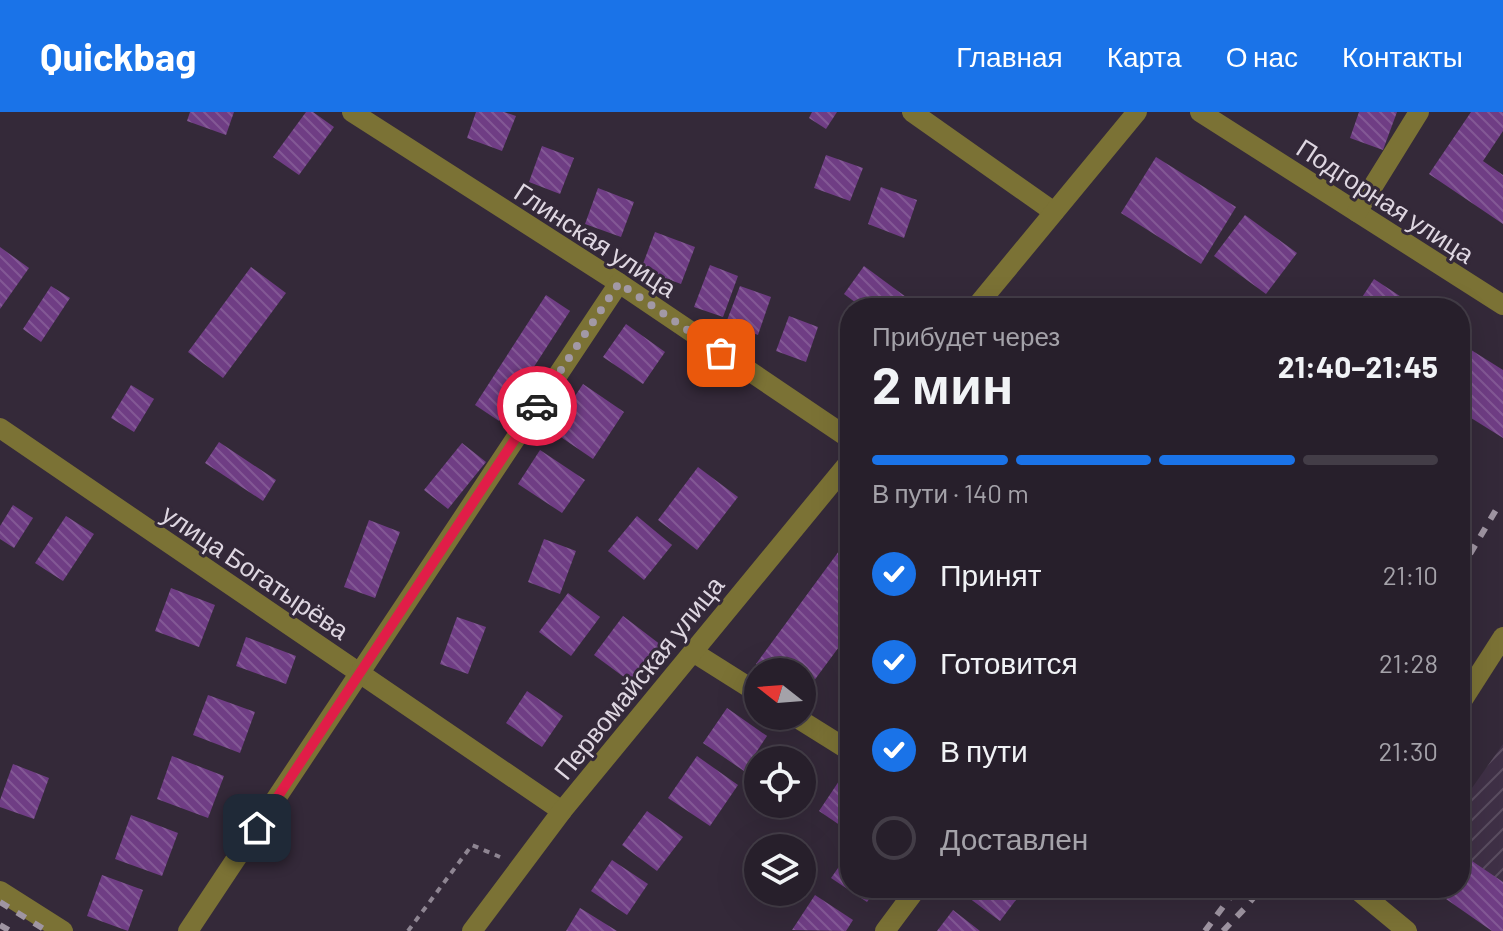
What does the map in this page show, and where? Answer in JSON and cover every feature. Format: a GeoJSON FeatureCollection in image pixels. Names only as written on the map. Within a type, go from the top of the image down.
{"type":"FeatureCollection","features":[{"type":"Feature","properties":{"kind":"street","name":"Глинская улица"},"geometry":{"type":"LineString","coordinates":[[352,112],[619,283],[840,432]]}},
{"type":"Feature","properties":{"kind":"street"},"geometry":{"type":"LineString","coordinates":[[912,112],[1054,212]]}},
{"type":"Feature","properties":{"kind":"street"},"geometry":{"type":"LineString","coordinates":[[983,298],[1137,112]]}},
{"type":"Feature","properties":{"kind":"street","name":"Подгорная улица"},"geometry":{"type":"LineString","coordinates":[[1200,112],[1503,305]]}},
{"type":"Feature","properties":{"kind":"street"},"geometry":{"type":"LineString","coordinates":[[1357,212],[1419,112]]}},
{"type":"Feature","properties":{"kind":"street"},"geometry":{"type":"LineString","coordinates":[[188,931],[619,283]]}},
{"type":"Feature","properties":{"kind":"street","name":"улица Богатырёва"},"geometry":{"type":"LineString","coordinates":[[0,428],[562,811]]}},
{"type":"Feature","properties":{"kind":"street","name":"Первомайская улица"},"geometry":{"type":"LineString","coordinates":[[472,931],[562,811],[840,473]]}},
{"type":"Feature","properties":{"kind":"street"},"geometry":{"type":"LineString","coordinates":[[1470,688],[1503,637]]}},
{"type":"Feature","properties":{"kind":"street"},"geometry":{"type":"LineString","coordinates":[[693,652],[744,684]]}},
{"type":"Feature","properties":{"kind":"street"},"geometry":{"type":"LineString","coordinates":[[816,730],[840,745]]}},
{"type":"Feature","properties":{"kind":"street"},"geometry":{"type":"LineString","coordinates":[[0,891],[63,931]]}},
{"type":"Feature","properties":{"kind":"street"},"geometry":{"type":"LineString","coordinates":[[885,931],[910,898]]}},
{"type":"Feature","properties":{"kind":"street"},"geometry":{"type":"LineString","coordinates":[[1367,898],[1407,931]]}},
{"type":"Feature","properties":{"kind":"path"},"geometry":{"type":"LineString","coordinates":[[408,931],[472,845],[521,866]]}},
{"type":"Feature","properties":{"kind":"shaded area"},"geometry":{"type":"Polygon","coordinates":[[[1503,744],[1503,922],[1470,896],[1470,791],[1503,744]]]}},
{"type":"Feature","properties":{"kind":"building"},"geometry":{"type":"Polygon","coordinates":[[[190,112],[234,112],[226,135],[187,121],[190,112]]]}},
{"type":"Feature","properties":{"kind":"building"},"geometry":{"type":"Polygon","coordinates":[[[306,112],[313,112],[334,127],[299,175],[273,157],[306,112]]]}},
{"type":"Feature","properties":{"kind":"building"},"geometry":{"type":"Polygon","coordinates":[[[476,112],[504,112],[516,116],[502,151],[467,138],[476,112]]]}},
{"type":"Feature","properties":{"kind":"building"},"geometry":{"type":"Polygon","coordinates":[[[812,112],[837,112],[826,129],[809,118],[812,112]]]}},
{"type":"Feature","properties":{"kind":"building"},"geometry":{"type":"Polygon","coordinates":[[[1359,112],[1397,112],[1383,150],[1350,138],[1359,112]]]}},
{"type":"Feature","properties":{"kind":"building"},"geometry":{"type":"Polygon","coordinates":[[[1471,112],[1503,112],[1503,131],[1483,161],[1503,175],[1503,224],[1429,174],[1471,112]]]}},
{"type":"Feature","properties":{"kind":"building"},"geometry":{"type":"Polygon","coordinates":[[[542,146],[574,158],[560,194],[529,182],[542,146]]]}},
{"type":"Feature","properties":{"kind":"building"},"geometry":{"type":"Polygon","coordinates":[[[826,155],[863,168],[850,201],[814,188],[826,155]]]}},
{"type":"Feature","properties":{"kind":"building"},"geometry":{"type":"Polygon","coordinates":[[[1156,157],[1236,207],[1201,264],[1121,213],[1156,157]]]}},
{"type":"Feature","properties":{"kind":"building"},"geometry":{"type":"Polygon","coordinates":[[[881,187],[917,200],[904,238],[868,224],[881,187]]]}},
{"type":"Feature","properties":{"kind":"building"},"geometry":{"type":"Polygon","coordinates":[[[598,188],[634,202],[621,237],[585,224],[598,188]]]}},
{"type":"Feature","properties":{"kind":"building"},"geometry":{"type":"Polygon","coordinates":[[[1245,215],[1297,253],[1266,294],[1214,256],[1245,215]]]}},
{"type":"Feature","properties":{"kind":"building"},"geometry":{"type":"Polygon","coordinates":[[[655,232],[695,247],[681,284],[641,269],[655,232]]]}},
{"type":"Feature","properties":{"kind":"building"},"geometry":{"type":"Polygon","coordinates":[[[0,247],[29,268],[0,309],[0,247]]]}},
{"type":"Feature","properties":{"kind":"building"},"geometry":{"type":"Polygon","coordinates":[[[710,265],[738,276],[723,317],[694,307],[710,265]]]}},
{"type":"Feature","properties":{"kind":"building"},"geometry":{"type":"Polygon","coordinates":[[[864,266],[906,297],[849,298],[844,294],[864,266]]]}},
{"type":"Feature","properties":{"kind":"building"},"geometry":{"type":"Polygon","coordinates":[[[251,267],[286,293],[223,378],[188,352],[251,267]]]}},
{"type":"Feature","properties":{"kind":"building"},"geometry":{"type":"Polygon","coordinates":[[[1374,279],[1403,298],[1362,298],[1374,279]]]}},
{"type":"Feature","properties":{"kind":"building"},"geometry":{"type":"Polygon","coordinates":[[[51,286],[70,298],[41,342],[23,329],[51,286]]]}},
{"type":"Feature","properties":{"kind":"building"},"geometry":{"type":"Polygon","coordinates":[[[740,286],[771,297],[758,335],[726,323],[740,286]]]}},
{"type":"Feature","properties":{"kind":"building"},"geometry":{"type":"Polygon","coordinates":[[[546,295],[570,311],[499,421],[475,405],[546,295]]]}},
{"type":"Feature","properties":{"kind":"building"},"geometry":{"type":"Polygon","coordinates":[[[789,316],[818,327],[806,362],[776,351],[789,316]]]}},
{"type":"Feature","properties":{"kind":"building"},"geometry":{"type":"Polygon","coordinates":[[[626,324],[665,352],[643,384],[603,357],[626,324]]]}},
{"type":"Feature","properties":{"kind":"building"},"geometry":{"type":"Polygon","coordinates":[[[1470,349],[1503,370],[1503,438],[1470,417],[1470,349]]]}},
{"type":"Feature","properties":{"kind":"building"},"geometry":{"type":"Polygon","coordinates":[[[583,384],[624,412],[593,459],[552,431],[583,384]]]}},
{"type":"Feature","properties":{"kind":"building"},"geometry":{"type":"Polygon","coordinates":[[[131,385],[154,399],[134,432],[111,418],[131,385]]]}},
{"type":"Feature","properties":{"kind":"building"},"geometry":{"type":"Polygon","coordinates":[[[219,442],[276,480],[263,501],[205,463],[219,442]]]}},
{"type":"Feature","properties":{"kind":"building"},"geometry":{"type":"Polygon","coordinates":[[[462,443],[486,462],[448,509],[424,490],[462,443]]]}},
{"type":"Feature","properties":{"kind":"building"},"geometry":{"type":"Polygon","coordinates":[[[540,450],[585,480],[562,513],[518,484],[540,450]]]}},
{"type":"Feature","properties":{"kind":"building"},"geometry":{"type":"Polygon","coordinates":[[[698,467],[738,497],[697,550],[658,520],[698,467]]]}},
{"type":"Feature","properties":{"kind":"building"},"geometry":{"type":"Polygon","coordinates":[[[13,505],[33,518],[14,548],[0,539],[0,526],[13,505]]]}},
{"type":"Feature","properties":{"kind":"building"},"geometry":{"type":"Polygon","coordinates":[[[66,516],[94,534],[63,581],[35,563],[66,516]]]}},
{"type":"Feature","properties":{"kind":"building"},"geometry":{"type":"Polygon","coordinates":[[[637,516],[672,545],[644,580],[608,551],[637,516]]]}},
{"type":"Feature","properties":{"kind":"building"},"geometry":{"type":"Polygon","coordinates":[[[369,520],[400,532],[375,598],[344,587],[369,520]]]}},
{"type":"Feature","properties":{"kind":"building"},"geometry":{"type":"Polygon","coordinates":[[[544,539],[576,551],[560,594],[528,582],[544,539]]]}},
{"type":"Feature","properties":{"kind":"building"},"geometry":{"type":"Polygon","coordinates":[[[840,550],[840,646],[816,678],[816,658],[760,658],[840,550]]]}},
{"type":"Feature","properties":{"kind":"building"},"geometry":{"type":"Polygon","coordinates":[[[171,588],[215,605],[199,647],[155,631],[171,588]]]}},
{"type":"Feature","properties":{"kind":"building"},"geometry":{"type":"Polygon","coordinates":[[[568,593],[600,617],[571,656],[539,632],[568,593]]]}},
{"type":"Feature","properties":{"kind":"building"},"geometry":{"type":"Polygon","coordinates":[[[623,616],[661,645],[632,683],[594,655],[623,616]]]}},
{"type":"Feature","properties":{"kind":"building"},"geometry":{"type":"Polygon","coordinates":[[[457,617],[486,627],[468,674],[440,664],[457,617]]]}},
{"type":"Feature","properties":{"kind":"building"},"geometry":{"type":"Polygon","coordinates":[[[246,637],[296,656],[286,684],[236,666],[246,637]]]}},
{"type":"Feature","properties":{"kind":"building"},"geometry":{"type":"Polygon","coordinates":[[[527,691],[563,716],[542,747],[506,723],[527,691]]]}},
{"type":"Feature","properties":{"kind":"building"},"geometry":{"type":"Polygon","coordinates":[[[208,695],[255,712],[240,753],[193,735],[208,695]]]}},
{"type":"Feature","properties":{"kind":"building"},"geometry":{"type":"Polygon","coordinates":[[[727,708],[744,720],[744,730],[758,730],[767,736],[760,746],[744,746],[744,771],[703,743],[727,708]]]}},
{"type":"Feature","properties":{"kind":"building"},"geometry":{"type":"Polygon","coordinates":[[[172,756],[224,776],[208,818],[157,799],[172,756]]]}},
{"type":"Feature","properties":{"kind":"building"},"geometry":{"type":"Polygon","coordinates":[[[697,756],[738,785],[710,826],[668,798],[697,756]]]}},
{"type":"Feature","properties":{"kind":"building"},"geometry":{"type":"Polygon","coordinates":[[[13,764],[49,778],[34,819],[0,807],[13,764]]]}},
{"type":"Feature","properties":{"kind":"building"},"geometry":{"type":"Polygon","coordinates":[[[840,780],[840,825],[819,811],[840,780]]]}},
{"type":"Feature","properties":{"kind":"building"},"geometry":{"type":"Polygon","coordinates":[[[647,811],[683,837],[657,871],[622,845],[647,811]]]}},
{"type":"Feature","properties":{"kind":"building"},"geometry":{"type":"Polygon","coordinates":[[[131,815],[178,833],[162,876],[115,859],[131,815]]]}},
{"type":"Feature","properties":{"kind":"building"},"geometry":{"type":"Polygon","coordinates":[[[612,860],[648,884],[627,915],[591,891],[612,860]]]}},
{"type":"Feature","properties":{"kind":"building"},"geometry":{"type":"Polygon","coordinates":[[[1472,861],[1503,882],[1503,931],[1492,931],[1446,899],[1470,898],[1472,861]]]}},
{"type":"Feature","properties":{"kind":"building"},"geometry":{"type":"Polygon","coordinates":[[[840,865],[840,884],[831,878],[840,865]]]}},
{"type":"Feature","properties":{"kind":"building"},"geometry":{"type":"Polygon","coordinates":[[[102,875],[143,890],[128,931],[87,916],[102,875]]]}},
{"type":"Feature","properties":{"kind":"building"},"geometry":{"type":"Polygon","coordinates":[[[816,896],[853,920],[846,931],[792,930],[808,906],[816,906],[816,896]]]}},
{"type":"Feature","properties":{"kind":"building"},"geometry":{"type":"Polygon","coordinates":[[[969,898],[1017,898],[1000,921],[969,898]]]}},
{"type":"Feature","properties":{"kind":"building"},"geometry":{"type":"Polygon","coordinates":[[[580,908],[617,931],[566,931],[580,908]]]}},
{"type":"Feature","properties":{"kind":"building"},"geometry":{"type":"Polygon","coordinates":[[[953,910],[980,931],[937,931],[953,910]]]}},
{"type":"Feature","properties":{"kind":"railway"},"geometry":{"type":"LineString","coordinates":[[1470,554],[1500,503]]}},
{"type":"Feature","properties":{"kind":"railway"},"geometry":{"type":"LineString","coordinates":[[1205,931],[1230,898]]}},
{"type":"Feature","properties":{"kind":"railway"},"geometry":{"type":"LineString","coordinates":[[1223,931],[1253,898]]}},
{"type":"Feature","properties":{"kind":"railway"},"geometry":{"type":"LineString","coordinates":[[0,902],[47,931]]}},
{"type":"Feature","properties":{"kind":"railway"},"geometry":{"type":"LineString","coordinates":[[0,925],[10,931]]}},
{"type":"Feature","properties":{"kind":"way so far"},"geometry":{"type":"LineString","coordinates":[[537,406],[619,283],[721,353]]}},
{"type":"Feature","properties":{"kind":"route"},"geometry":{"type":"LineString","coordinates":[[257,828],[537,406]]}}]}
